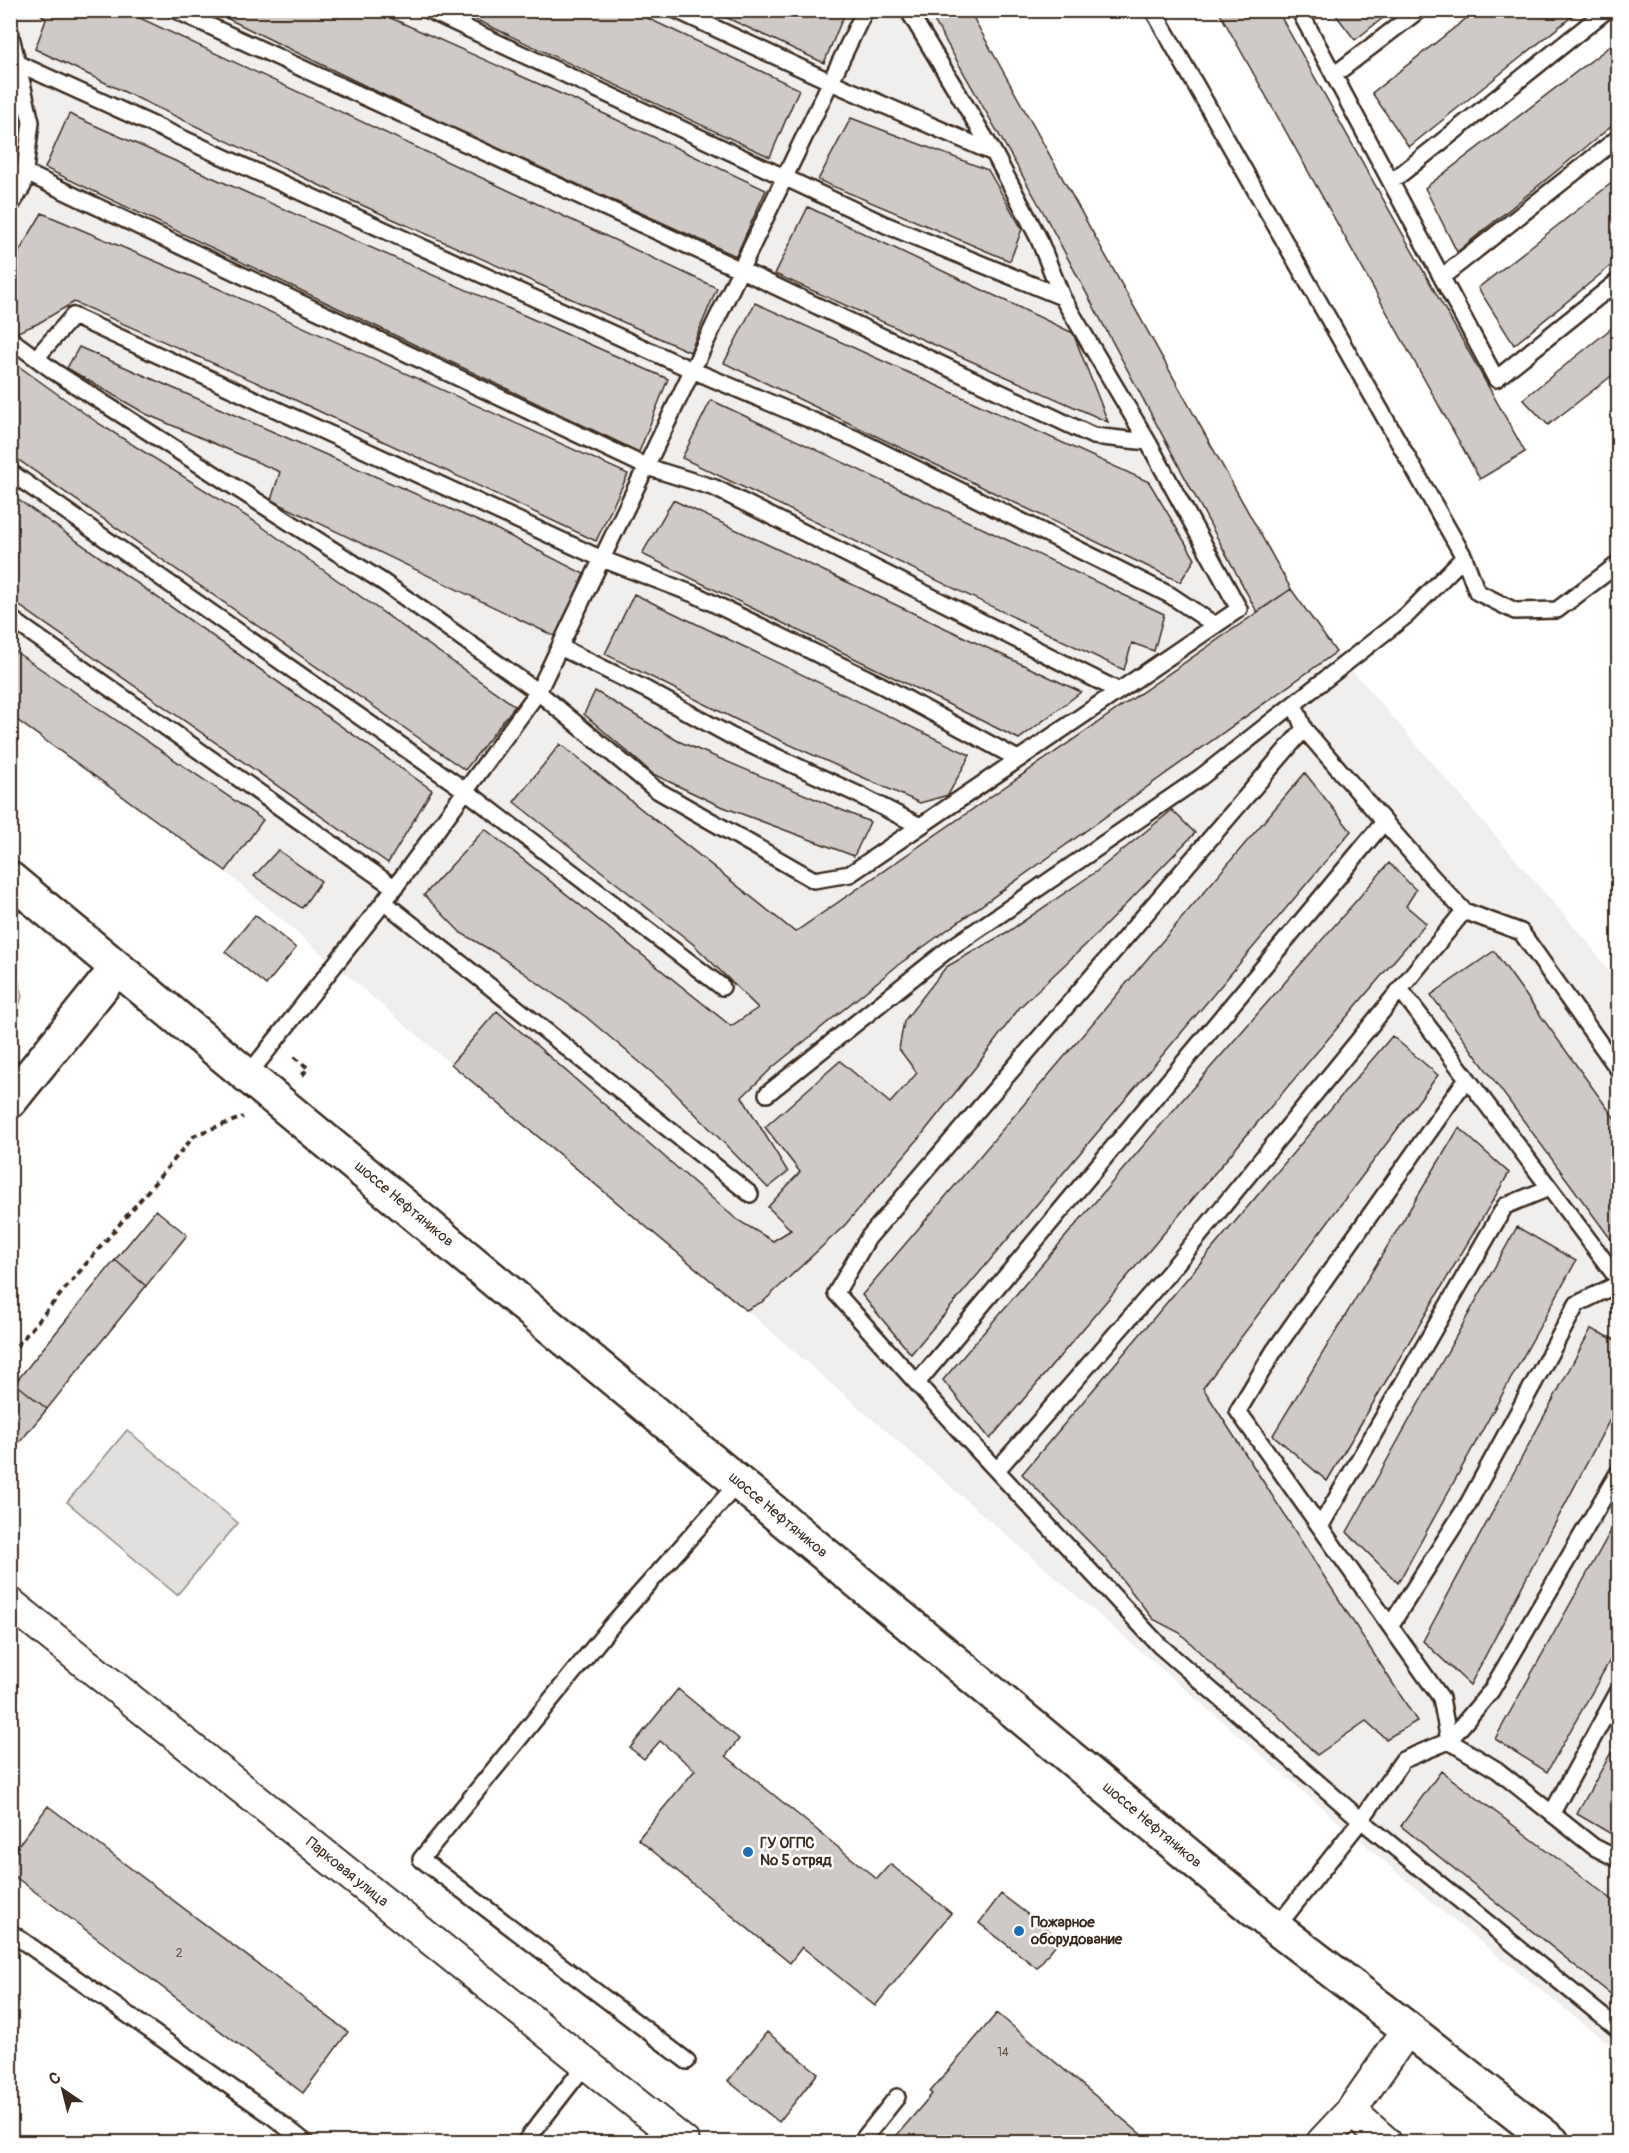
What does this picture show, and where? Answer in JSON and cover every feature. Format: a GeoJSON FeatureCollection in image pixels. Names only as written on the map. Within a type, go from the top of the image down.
{"type":"FeatureCollection","features":[{"type":"Feature","properties":{"kind":"main road","name":"шоссе Нефтяников"},"geometry":{"type":"LineString","coordinates":[[10,879],[282,1102],[1276,1928],[1552,2142]]}},
{"type":"Feature","properties":{"kind":"main road"},"geometry":{"type":"LineString","coordinates":[[10,1101],[117,968]]}},
{"type":"Feature","properties":{"kind":"street","name":"Парковая улица"},"geometry":{"type":"LineString","coordinates":[[10,1603],[684,2142]]}},
{"type":"Feature","properties":{"kind":"street"},"geometry":{"type":"LineString","coordinates":[[1322,2142],[1351,2111],[1408,2029]]}},
{"type":"Feature","properties":{"kind":"street"},"geometry":{"type":"LineString","coordinates":[[1351,2111],[1386,2142]]}},
{"type":"Feature","properties":{"kind":"lane"},"geometry":{"type":"LineString","coordinates":[[174,10],[741,270],[1093,436],[1148,442]]}},
{"type":"Feature","properties":{"kind":"lane"},"geometry":{"type":"LineString","coordinates":[[428,10],[886,225],[1062,297]]}},
{"type":"Feature","properties":{"kind":"lane"},"geometry":{"type":"LineString","coordinates":[[676,10],[831,82],[994,153]]}},
{"type":"Feature","properties":{"kind":"lane"},"geometry":{"type":"LineString","coordinates":[[248,1075],[395,888],[538,692],[865,10]]}},
{"type":"Feature","properties":{"kind":"lane"},"geometry":{"type":"LineString","coordinates":[[10,339],[65,379],[383,582],[538,692],[655,789],[814,879],[850,874],[1239,609],[1148,442],[1062,297],[1038,237],[994,153],[908,10]]}},
{"type":"Feature","properties":{"kind":"lane"},"geometry":{"type":"LineString","coordinates":[[1153,10],[1464,557],[1477,592],[1515,611],[1557,610],[1618,564]]}},
{"type":"Feature","properties":{"kind":"lane"},"geometry":{"type":"LineString","coordinates":[[1299,10],[1496,379],[1618,281]]}},
{"type":"Feature","properties":{"kind":"lane"},"geometry":{"type":"LineString","coordinates":[[1334,75],[1419,10]]}},
{"type":"Feature","properties":{"kind":"lane"},"geometry":{"type":"LineString","coordinates":[[1391,182],[1607,10]]}},
{"type":"Feature","properties":{"kind":"lane"},"geometry":{"type":"LineString","coordinates":[[10,32],[31,122],[23,186],[10,207]]}},
{"type":"Feature","properties":{"kind":"lane"},"geometry":{"type":"LineString","coordinates":[[17,63],[693,370],[866,444],[1170,595],[1215,625]]}},
{"type":"Feature","properties":{"kind":"lane"},"geometry":{"type":"LineString","coordinates":[[1442,278],[1618,138]]}},
{"type":"Feature","properties":{"kind":"lane"},"geometry":{"type":"LineString","coordinates":[[24,172],[647,467],[715,488],[1119,691]]}},
{"type":"Feature","properties":{"kind":"lane"},"geometry":{"type":"LineString","coordinates":[[36,358],[73,316],[602,559],[696,595],[881,685],[1018,759]]}},
{"type":"Feature","properties":{"kind":"lane"},"geometry":{"type":"LineString","coordinates":[[10,472],[466,791],[722,987]]}},
{"type":"Feature","properties":{"kind":"lane"},"geometry":{"type":"LineString","coordinates":[[767,1094],[945,952],[1201,777],[1407,615],[1464,557]]}},
{"type":"Feature","properties":{"kind":"lane"},"geometry":{"type":"LineString","coordinates":[[10,618],[395,888]]}},
{"type":"Feature","properties":{"kind":"lane"},"geometry":{"type":"LineString","coordinates":[[560,647],[647,690],[731,736],[857,794],[920,826]]}},
{"type":"Feature","properties":{"kind":"lane"},"geometry":{"type":"LineString","coordinates":[[1294,704],[1304,729],[1464,911],[1521,932],[1618,1068]]}},
{"type":"Feature","properties":{"kind":"lane"},"geometry":{"type":"LineString","coordinates":[[1304,729],[868,1238],[836,1293],[1159,1645],[1361,1820],[1618,2029]]}},
{"type":"Feature","properties":{"kind":"lane"},"geometry":{"type":"LineString","coordinates":[[917,1383],[1384,822]]}},
{"type":"Feature","properties":{"kind":"lane"},"geometry":{"type":"LineString","coordinates":[[384,902],[750,1194]]}},
{"type":"Feature","properties":{"kind":"lane"},"geometry":{"type":"LineString","coordinates":[[997,1470],[1167,1275],[1464,911]]}},
{"type":"Feature","properties":{"kind":"lane"},"geometry":{"type":"LineString","coordinates":[[1400,989],[1618,1280]]}},
{"type":"Feature","properties":{"kind":"lane"},"geometry":{"type":"LineString","coordinates":[[1467,1078],[1274,1351],[1238,1411],[1441,1698],[1449,1741],[1497,1770],[1594,1847],[1618,1859]]}},
{"type":"Feature","properties":{"kind":"lane"},"geometry":{"type":"LineString","coordinates":[[1320,1527],[1505,1206],[1549,1188]]}},
{"type":"Feature","properties":{"kind":"lane"},"geometry":{"type":"LineString","coordinates":[[1390,1626],[1468,1504],[1576,1304],[1618,1284]]}},
{"type":"Feature","properties":{"kind":"lane"},"geometry":{"type":"LineString","coordinates":[[1276,1928],[1361,1820],[1403,1760],[1449,1741],[1491,1691],[1618,1473]]}},
{"type":"Feature","properties":{"kind":"lane"},"geometry":{"type":"LineString","coordinates":[[687,2061],[421,1859],[612,1625],[739,1482]]}},
{"type":"Feature","properties":{"kind":"lane"},"geometry":{"type":"LineString","coordinates":[[1552,1813],[1618,1692]]}},
{"type":"Feature","properties":{"kind":"lane"},"geometry":{"type":"LineString","coordinates":[[10,1932],[263,2109],[305,2142]]}},
{"type":"Feature","properties":{"kind":"lane"},"geometry":{"type":"LineString","coordinates":[[525,2142],[586,2064]]}},
{"type":"Feature","properties":{"kind":"lane"},"geometry":{"type":"LineString","coordinates":[[861,2142],[897,2097]]}},
{"type":"Feature","properties":{"kind":"path"},"geometry":{"type":"LineString","coordinates":[[10,1354],[195,1135],[282,1102],[308,1068],[275,1042]]}},
{"type":"Feature","properties":{"kind":"shaded area"},"geometry":{"type":"Polygon","coordinates":[[[11,11],[969,11],[1291,589],[1336,652],[1590,945],[1618,985],[1618,2051],[1444,1913],[746,1310],[451,1064],[226,872],[11,715],[11,11]]]}},
{"type":"Feature","properties":{"kind":"shaded area"},"geometry":{"type":"Polygon","coordinates":[[[11,944],[22,996],[10,1033],[11,944]]]}},
{"type":"Feature","properties":{"kind":"shaded area"},"geometry":{"type":"Polygon","coordinates":[[[127,1430],[238,1523],[177,1595],[67,1502],[127,1430]]]}},
{"type":"Feature","properties":{"kind":"building"},"geometry":{"type":"Polygon","coordinates":[[[37,10],[123,10],[717,288],[690,352],[346,198],[35,49],[46,20],[37,10]]]}},
{"type":"Feature","properties":{"kind":"building"},"geometry":{"type":"Polygon","coordinates":[[[210,10],[373,10],[577,101],[766,190],[736,256],[425,115],[210,10]]]}},
{"type":"Feature","properties":{"kind":"building"},"geometry":{"type":"Polygon","coordinates":[[[455,10],[630,10],[799,89],[770,157],[455,10]]]}},
{"type":"Feature","properties":{"kind":"building"},"geometry":{"type":"Polygon","coordinates":[[[710,10],[846,10],[824,63],[710,10]]]}},
{"type":"Feature","properties":{"kind":"building"},"geometry":{"type":"Polygon","coordinates":[[[928,10],[969,10],[1291,589],[1257,612],[1042,210],[928,10]]]}},
{"type":"Feature","properties":{"kind":"building"},"geometry":{"type":"Polygon","coordinates":[[[1218,10],[1277,10],[1525,452],[1480,479],[1218,10]]]}},
{"type":"Feature","properties":{"kind":"building"},"geometry":{"type":"Polygon","coordinates":[[[1332,10],[1393,10],[1355,40],[1332,10]]]}},
{"type":"Feature","properties":{"kind":"building"},"geometry":{"type":"Polygon","coordinates":[[[1477,10],[1580,10],[1409,147],[1372,93],[1477,10]]]}},
{"type":"Feature","properties":{"kind":"building"},"geometry":{"type":"Polygon","coordinates":[[[1618,40],[1618,121],[1457,252],[1425,188],[1618,40]]]}},
{"type":"Feature","properties":{"kind":"building"},"geometry":{"type":"Polygon","coordinates":[[[69,114],[668,379],[639,452],[45,168],[69,114]]]}},
{"type":"Feature","properties":{"kind":"building"},"geometry":{"type":"Polygon","coordinates":[[[851,118],[988,170],[1022,229],[1010,261],[818,180],[851,118]]]}},
{"type":"Feature","properties":{"kind":"building"},"geometry":{"type":"Polygon","coordinates":[[[1618,178],[1618,260],[1514,345],[1478,288],[1618,178]]]}},
{"type":"Feature","properties":{"kind":"building"},"geometry":{"type":"Polygon","coordinates":[[[808,207],[1073,333],[1108,422],[775,274],[808,207]]]}},
{"type":"Feature","properties":{"kind":"building"},"geometry":{"type":"Polygon","coordinates":[[[42,213],[195,278],[628,474],[596,541],[276,391],[74,302],[37,324],[18,332],[10,325],[10,267],[42,213]]]}},
{"type":"Feature","properties":{"kind":"building"},"geometry":{"type":"Polygon","coordinates":[[[755,303],[1149,482],[1195,559],[1180,582],[724,363],[755,303]]]}},
{"type":"Feature","properties":{"kind":"building"},"geometry":{"type":"Polygon","coordinates":[[[1618,323],[1618,371],[1548,425],[1523,399],[1618,323]]]}},
{"type":"Feature","properties":{"kind":"building"},"geometry":{"type":"Polygon","coordinates":[[[79,347],[496,529],[584,574],[556,637],[271,500],[280,472],[146,414],[67,368],[79,347]]]}},
{"type":"Feature","properties":{"kind":"building"},"geometry":{"type":"Polygon","coordinates":[[[10,360],[98,423],[254,521],[515,706],[465,770],[10,454],[10,360]]]}},
{"type":"Feature","properties":{"kind":"building"},"geometry":{"type":"Polygon","coordinates":[[[711,400],[1164,614],[1154,651],[1132,643],[1124,670],[682,458],[711,400]]]}},
{"type":"Feature","properties":{"kind":"building"},"geometry":{"type":"Polygon","coordinates":[[[10,494],[432,790],[388,863],[10,599],[10,494]]]}},
{"type":"Feature","properties":{"kind":"building"},"geometry":{"type":"Polygon","coordinates":[[[673,500],[1081,692],[1019,739],[642,554],[673,500]]]}},
{"type":"Feature","properties":{"kind":"building"},"geometry":{"type":"Polygon","coordinates":[[[1291,589],[1336,652],[898,965],[773,1067],[742,1097],[788,1172],[768,1188],[668,1086],[586,1017],[494,952],[461,933],[424,895],[485,829],[731,1026],[758,1008],[693,944],[514,802],[560,744],[795,932],[1291,589]]]}},
{"type":"Feature","properties":{"kind":"building"},"geometry":{"type":"Polygon","coordinates":[[[634,594],[970,755],[948,795],[920,803],[755,729],[605,654],[634,594]]]}},
{"type":"Feature","properties":{"kind":"building"},"geometry":{"type":"Polygon","coordinates":[[[10,648],[263,820],[226,871],[10,715],[10,648]]]}},
{"type":"Feature","properties":{"kind":"building"},"geometry":{"type":"Polygon","coordinates":[[[595,691],[678,741],[870,822],[854,856],[718,805],[653,774],[584,714],[595,691]]]}},
{"type":"Feature","properties":{"kind":"building"},"geometry":{"type":"Polygon","coordinates":[[[1305,773],[1351,831],[911,1354],[862,1295],[1305,773]]]}},
{"type":"Feature","properties":{"kind":"building"},"geometry":{"type":"Polygon","coordinates":[[[1172,810],[1195,833],[1097,934],[1020,1007],[920,1137],[845,1225],[764,1301],[746,1310],[451,1064],[497,1011],[736,1219],[773,1241],[791,1230],[768,1207],[800,1172],[765,1127],[840,1061],[890,1103],[917,1073],[899,1049],[904,1021],[946,967],[1009,931],[1097,871],[1172,810]]]}},
{"type":"Feature","properties":{"kind":"building"},"geometry":{"type":"Polygon","coordinates":[[[278,850],[321,881],[302,908],[254,876],[278,850]]]}},
{"type":"Feature","properties":{"kind":"building"},"geometry":{"type":"Polygon","coordinates":[[[1389,863],[1416,890],[1406,906],[1426,923],[990,1439],[943,1380],[1389,863]]]}},
{"type":"Feature","properties":{"kind":"building"},"geometry":{"type":"Polygon","coordinates":[[[255,915],[296,948],[266,985],[225,952],[255,915]]]}},
{"type":"Feature","properties":{"kind":"building"},"geometry":{"type":"Polygon","coordinates":[[[1494,951],[1618,1123],[1618,1249],[1431,995],[1494,951]]]}},
{"type":"Feature","properties":{"kind":"building"},"geometry":{"type":"Polygon","coordinates":[[[1392,1036],[1438,1075],[1203,1388],[1417,1721],[1386,1739],[1366,1721],[1317,1755],[1271,1709],[1237,1688],[1180,1633],[1153,1619],[1105,1558],[1022,1474],[1392,1036]]]}},
{"type":"Feature","properties":{"kind":"building"},"geometry":{"type":"Polygon","coordinates":[[[1459,1128],[1509,1173],[1327,1481],[1273,1435],[1459,1128]]]}},
{"type":"Feature","properties":{"kind":"building"},"geometry":{"type":"Polygon","coordinates":[[[156,1210],[187,1235],[146,1286],[115,1260],[156,1210]]]}},
{"type":"Feature","properties":{"kind":"building"},"geometry":{"type":"Polygon","coordinates":[[[1517,1227],[1576,1261],[1398,1583],[1347,1532],[1517,1227]]]}},
{"type":"Feature","properties":{"kind":"building"},"geometry":{"type":"Polygon","coordinates":[[[115,1260],[146,1286],[47,1409],[15,1383],[115,1260]]]}},
{"type":"Feature","properties":{"kind":"building"},"geometry":{"type":"Polygon","coordinates":[[[1591,1329],[1618,1341],[1618,1404],[1470,1685],[1423,1641],[1591,1329]]]}},
{"type":"Feature","properties":{"kind":"building"},"geometry":{"type":"Polygon","coordinates":[[[15,1383],[47,1409],[10,1454],[10,1389],[15,1383]]]}},
{"type":"Feature","properties":{"kind":"building"},"geometry":{"type":"Polygon","coordinates":[[[1618,1518],[1618,1646],[1547,1772],[1495,1739],[1618,1518]]]}},
{"type":"Feature","properties":{"kind":"building","name":"ГУ ОГПС № 5 отряд"},"geometry":{"type":"Polygon","coordinates":[[[678,1689],[739,1739],[726,1756],[877,1879],[890,1864],[951,1913],[875,2006],[802,1947],[790,1963],[638,1839],[695,1770],[660,1741],[644,1759],[630,1748],[678,1689]]]}},
{"type":"Feature","properties":{"kind":"building"},"geometry":{"type":"Polygon","coordinates":[[[1618,1740],[1618,1838],[1577,1814],[1618,1740]]]}},
{"type":"Feature","properties":{"kind":"building"},"geometry":{"type":"Polygon","coordinates":[[[1441,1771],[1618,1904],[1618,2000],[1401,1826],[1441,1771]]]}},
{"type":"Feature","properties":{"kind":"building"},"geometry":{"type":"Polygon","coordinates":[[[48,1806],[348,2032],[303,2093],[10,1873],[10,1856],[48,1806]]]}},
{"type":"Feature","properties":{"kind":"building","name":"Пожарное оборудование"},"geometry":{"type":"Polygon","coordinates":[[[1001,1894],[1060,1939],[1037,1968],[979,1923],[1001,1894]]]}},
{"type":"Feature","properties":{"kind":"building"},"geometry":{"type":"Polygon","coordinates":[[[997,2013],[1150,2142],[891,2142],[997,2013]]]}},
{"type":"Feature","properties":{"kind":"building"},"geometry":{"type":"Polygon","coordinates":[[[767,2032],[818,2073],[779,2122],[728,2081],[767,2032]]]}},
{"type":"Feature","properties":{"kind":"place","name":"ГУ ОГПС № 5 отряд"},"geometry":{"type":"Point","coordinates":[748,1852]}},
{"type":"Feature","properties":{"kind":"place","name":"Пожарное оборудование"},"geometry":{"type":"Point","coordinates":[1019,1931]}}]}
